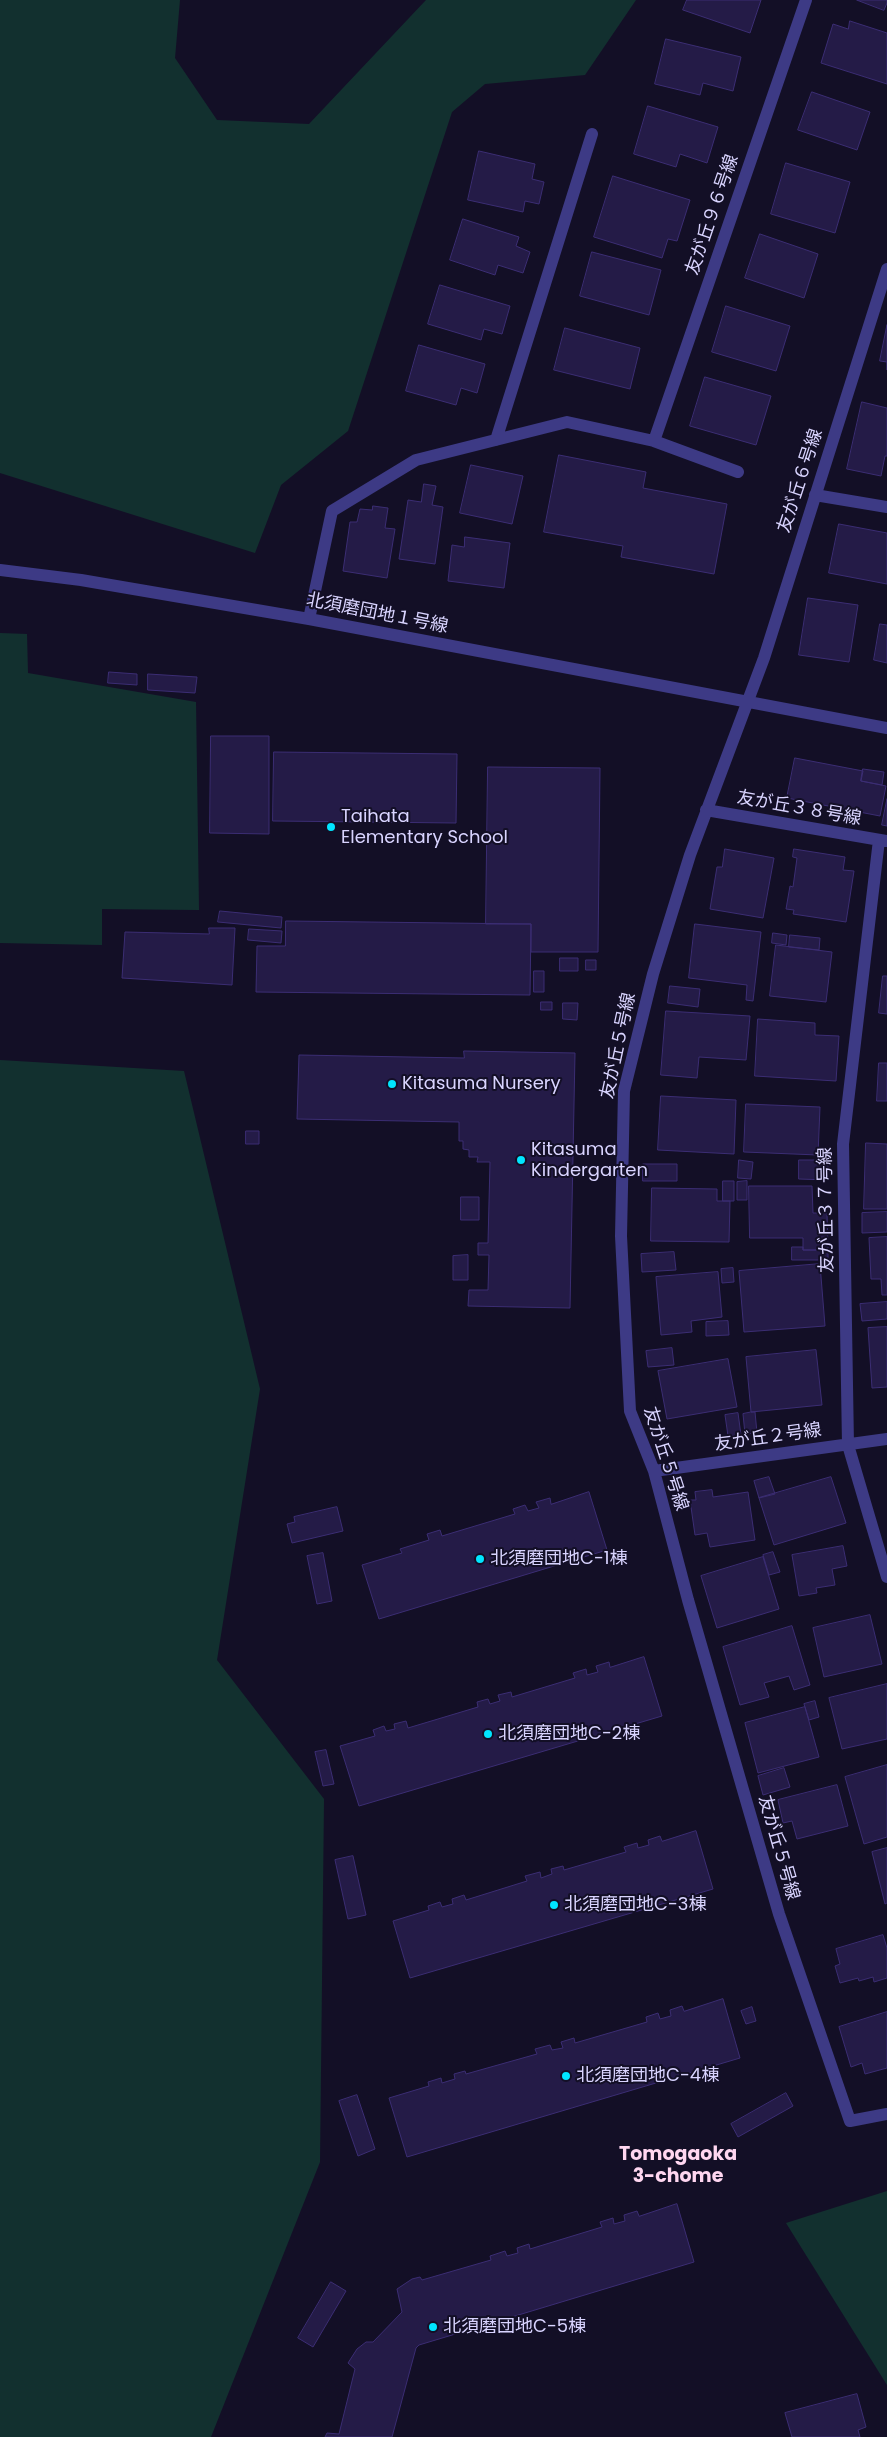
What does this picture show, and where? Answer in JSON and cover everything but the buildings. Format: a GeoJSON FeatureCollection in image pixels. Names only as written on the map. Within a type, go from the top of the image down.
{"type":"FeatureCollection","features":[{"type":"Feature","properties":{"kind":"street","name":"友が丘９６号線"},"geometry":{"type":"LineString","coordinates":[[654,441],[806,0]]}},
{"type":"Feature","properties":{"kind":"street"},"geometry":{"type":"LineString","coordinates":[[496,440],[592,134]]}},
{"type":"Feature","properties":{"kind":"street","name":"友が丘６号線"},"geometry":{"type":"LineString","coordinates":[[746,702],[764,658],[887,269]]}},
{"type":"Feature","properties":{"kind":"street"},"geometry":{"type":"LineString","coordinates":[[309,619],[332,511],[416,460],[567,422],[654,441],[738,472]]}},
{"type":"Feature","properties":{"kind":"street"},"geometry":{"type":"LineString","coordinates":[[815,495],[887,507]]}},
{"type":"Feature","properties":{"kind":"street","name":"北須磨団地１号線"},"geometry":{"type":"LineString","coordinates":[[0,570],[81,580],[309,619],[887,728]]}},
{"type":"Feature","properties":{"kind":"street","name":"友が丘５号線"},"geometry":{"type":"LineString","coordinates":[[746,702],[706,810],[653,974],[624,1091],[621,1236],[630,1411],[654,1471],[688,1600],[779,1914],[850,2121],[887,2114]]}},
{"type":"Feature","properties":{"kind":"street","name":"友が丘３８号線"},"geometry":{"type":"LineString","coordinates":[[706,810],[883,841]]}},
{"type":"Feature","properties":{"kind":"street","name":"友が丘３７号線"},"geometry":{"type":"LineString","coordinates":[[883,841],[843,1144],[848,1445],[887,1577]]}},
{"type":"Feature","properties":{"kind":"street","name":"友が丘２号線"},"geometry":{"type":"LineString","coordinates":[[654,1471],[887,1439]]}},
{"type":"Feature","properties":{"kind":"green space"},"geometry":{"type":"Polygon","coordinates":[[[0,0],[180,0],[175,58],[217,120],[309,124],[426,0],[636,0],[585,75],[485,84],[452,112],[348,431],[281,485],[255,553],[0,473],[0,0]]]}},
{"type":"Feature","properties":{"kind":"green space"},"geometry":{"type":"Polygon","coordinates":[[[0,633],[27,634],[28,673],[196,702],[199,910],[102,909],[102,945],[0,943],[0,633]]]}},
{"type":"Feature","properties":{"kind":"green space"},"geometry":{"type":"Polygon","coordinates":[[[0,1060],[184,1071],[260,1389],[217,1660],[324,1799],[320,2162],[211,2437],[0,2437],[0,1060]]]}},
{"type":"Feature","properties":{"kind":"green space"},"geometry":{"type":"Polygon","coordinates":[[[887,2191],[887,2385],[786,2223],[887,2191]]]}},
{"type":"Feature","properties":{"kind":"place","name":"Taihata Elementary School"},"geometry":{"type":"Point","coordinates":[331,827]}},
{"type":"Feature","properties":{"kind":"place","name":"Kitasuma Nursery"},"geometry":{"type":"Point","coordinates":[392,1084]}},
{"type":"Feature","properties":{"kind":"place","name":"Kitasuma Kindergarten"},"geometry":{"type":"Point","coordinates":[521,1160]}},
{"type":"Feature","properties":{"kind":"place","name":"北須磨団地C-1棟"},"geometry":{"type":"Point","coordinates":[480,1559]}},
{"type":"Feature","properties":{"kind":"place","name":"北須磨団地C-2棟"},"geometry":{"type":"Point","coordinates":[488,1734]}},
{"type":"Feature","properties":{"kind":"place","name":"北須磨団地C-3棟"},"geometry":{"type":"Point","coordinates":[554,1905]}},
{"type":"Feature","properties":{"kind":"place","name":"北須磨団地C-4棟"},"geometry":{"type":"Point","coordinates":[566,2076]}},
{"type":"Feature","properties":{"kind":"place","name":"北須磨団地C-5棟"},"geometry":{"type":"Point","coordinates":[433,2327]}},
{"type":"Feature","properties":{"kind":"district","name":"Tomogaoka 3-chome"},"geometry":{"type":"Point","coordinates":[678,2166]}}]}
